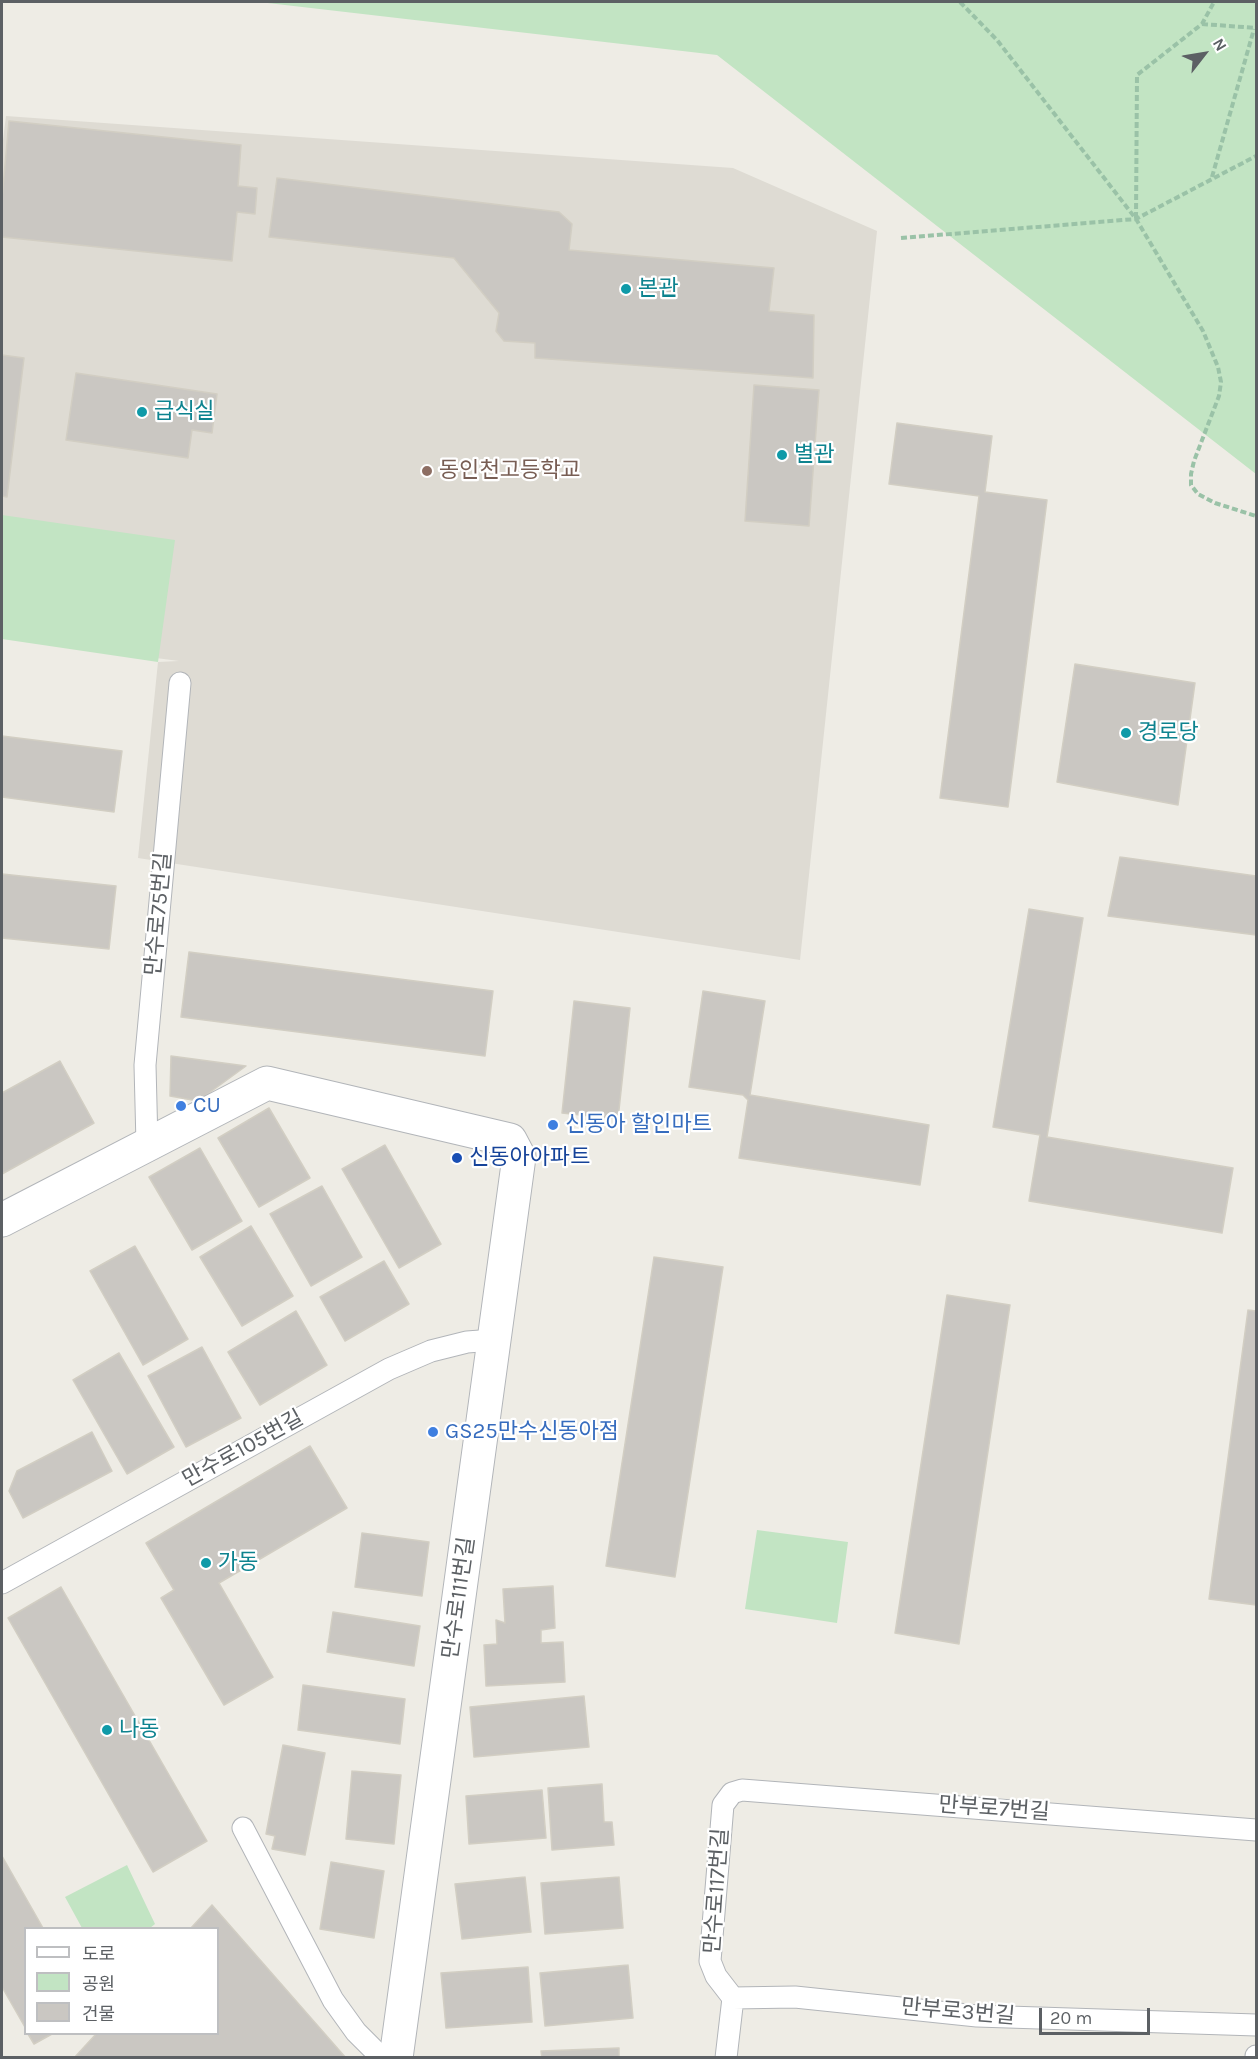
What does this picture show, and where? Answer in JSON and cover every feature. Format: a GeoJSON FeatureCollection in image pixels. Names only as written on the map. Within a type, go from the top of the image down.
{"type":"FeatureCollection","features":[{"type":"Feature","properties":{"kind":"street","name":"만수로111번길"},"geometry":{"type":"LineString","coordinates":[[147,1144],[267,1083],[510,1140],[519,1157],[396,2058]]}},
{"type":"Feature","properties":{"kind":"street"},"geometry":{"type":"LineString","coordinates":[[2,1220],[147,1144]]}},
{"type":"Feature","properties":{"kind":"lane","name":"만수로75번길"},"geometry":{"type":"LineString","coordinates":[[147,1144],[145,1065],[180,684]]}},
{"type":"Feature","properties":{"kind":"lane","name":"만수로105번길"},"geometry":{"type":"LineString","coordinates":[[2,1583],[389,1369],[430,1351],[467,1342],[494,1340]]}},
{"type":"Feature","properties":{"kind":"lane","name":"만부로7번길"},"geometry":{"type":"LineString","coordinates":[[732,1793],[742,1790],[1257,1830]]}},
{"type":"Feature","properties":{"kind":"lane","name":"만수로117번길"},"geometry":{"type":"LineString","coordinates":[[732,1793],[723,1805],[710,1961],[716,1976],[733,1998]]}},
{"type":"Feature","properties":{"kind":"lane"},"geometry":{"type":"LineString","coordinates":[[243,1828],[333,2000],[356,2032],[382,2058]]}},
{"type":"Feature","properties":{"kind":"lane","name":"만부로3번길"},"geometry":{"type":"LineString","coordinates":[[733,1998],[795,1997],[977,2016],[1257,2025]]}},
{"type":"Feature","properties":{"kind":"lane"},"geometry":{"type":"LineString","coordinates":[[726,2058],[733,1998]]}},
{"type":"Feature","properties":{"kind":"path"},"geometry":{"type":"LineString","coordinates":[[960,2],[997,40],[1136,219],[1203,330],[1218,367],[1221,382],[1219,396],[1194,461],[1191,485],[1198,494],[1215,503],[1257,516]]}},
{"type":"Feature","properties":{"kind":"path"},"geometry":{"type":"LineString","coordinates":[[1136,219],[1137,75],[1202,24],[1214,2]]}},
{"type":"Feature","properties":{"kind":"path"},"geometry":{"type":"LineString","coordinates":[[1202,24],[1255,29],[1212,178]]}},
{"type":"Feature","properties":{"kind":"path"},"geometry":{"type":"LineString","coordinates":[[901,238],[1136,219],[1257,156]]}},
{"type":"Feature","properties":{"kind":"shaded area","name":"동인천고등학교"},"geometry":{"type":"Polygon","coordinates":[[[6,116],[733,168],[877,231],[800,960],[138,858],[158,662],[179,661],[2,638],[2,148],[6,116]]]}},
{"type":"Feature","properties":{"kind":"green space"},"geometry":{"type":"Polygon","coordinates":[[[259,2],[1256,2],[1256,474],[717,55],[259,2]]]}},
{"type":"Feature","properties":{"kind":"green space"},"geometry":{"type":"Polygon","coordinates":[[[2,515],[175,540],[158,662],[2,639],[2,515]]]}},
{"type":"Feature","properties":{"kind":"green space"},"geometry":{"type":"Polygon","coordinates":[[[757,1530],[848,1542],[837,1623],[745,1609],[757,1530]]]}},
{"type":"Feature","properties":{"kind":"green space"},"geometry":{"type":"Polygon","coordinates":[[[127,1865],[155,1924],[151,1927],[81,1927],[65,1897],[127,1865]]]}},
{"type":"Feature","properties":{"kind":"building"},"geometry":{"type":"Polygon","coordinates":[[[9,121],[241,145],[238,186],[257,188],[255,214],[237,212],[232,261],[2,237],[2,198],[9,121]]]}},
{"type":"Feature","properties":{"kind":"building","name":"본관"},"geometry":{"type":"Polygon","coordinates":[[[277,178],[559,212],[572,224],[569,250],[774,268],[769,311],[814,315],[813,378],[535,358],[535,343],[504,341],[496,331],[499,313],[454,258],[269,237],[277,178]]]}},
{"type":"Feature","properties":{"kind":"building"},"geometry":{"type":"Polygon","coordinates":[[[2,355],[24,358],[7,497],[2,496],[2,355]]]}},
{"type":"Feature","properties":{"kind":"building","name":"급식실"},"geometry":{"type":"Polygon","coordinates":[[[76,373],[217,394],[212,433],[192,430],[188,458],[66,440],[76,373]]]}},
{"type":"Feature","properties":{"kind":"building","name":"별관"},"geometry":{"type":"Polygon","coordinates":[[[754,385],[819,390],[809,526],[745,521],[754,385]]]}},
{"type":"Feature","properties":{"kind":"building"},"geometry":{"type":"Polygon","coordinates":[[[897,423],[992,436],[985,492],[1047,500],[1008,807],[940,798],[979,496],[889,484],[897,423]]]}},
{"type":"Feature","properties":{"kind":"building","name":"경로당"},"geometry":{"type":"Polygon","coordinates":[[[1075,664],[1195,683],[1178,805],[1057,782],[1075,664]]]}},
{"type":"Feature","properties":{"kind":"building"},"geometry":{"type":"Polygon","coordinates":[[[2,736],[122,751],[114,812],[2,797],[2,736]]]}},
{"type":"Feature","properties":{"kind":"building"},"geometry":{"type":"Polygon","coordinates":[[[1120,857],[1256,876],[1256,935],[1108,916],[1120,857]]]}},
{"type":"Feature","properties":{"kind":"building"},"geometry":{"type":"Polygon","coordinates":[[[2,874],[116,886],[109,949],[2,938],[2,874]]]}},
{"type":"Feature","properties":{"kind":"building"},"geometry":{"type":"Polygon","coordinates":[[[1029,909],[1083,918],[1047,1137],[1233,1168],[1222,1233],[1029,1201],[1040,1135],[993,1127],[1029,909]]]}},
{"type":"Feature","properties":{"kind":"building"},"geometry":{"type":"Polygon","coordinates":[[[189,952],[493,991],[485,1056],[181,1017],[189,952]]]}},
{"type":"Feature","properties":{"kind":"building"},"geometry":{"type":"Polygon","coordinates":[[[703,991],[765,1001],[750,1095],[929,1125],[920,1185],[739,1158],[748,1100],[743,1095],[689,1087],[703,991]]]}},
{"type":"Feature","properties":{"kind":"building"},"geometry":{"type":"Polygon","coordinates":[[[574,1001],[630,1008],[618,1119],[562,1113],[574,1001]]]}},
{"type":"Feature","properties":{"kind":"building"},"geometry":{"type":"Polygon","coordinates":[[[171,1056],[246,1066],[198,1101],[170,1096],[171,1056]]]}},
{"type":"Feature","properties":{"kind":"building"},"geometry":{"type":"Polygon","coordinates":[[[60,1061],[94,1123],[2,1174],[2,1093],[60,1061]]]}},
{"type":"Feature","properties":{"kind":"building"},"geometry":{"type":"Polygon","coordinates":[[[269,1108],[310,1178],[259,1207],[218,1138],[269,1108]]]}},
{"type":"Feature","properties":{"kind":"building"},"geometry":{"type":"Polygon","coordinates":[[[385,1145],[441,1244],[399,1268],[342,1169],[385,1145]]]}},
{"type":"Feature","properties":{"kind":"building"},"geometry":{"type":"Polygon","coordinates":[[[200,1148],[242,1221],[192,1250],[149,1177],[200,1148]]]}},
{"type":"Feature","properties":{"kind":"building"},"geometry":{"type":"Polygon","coordinates":[[[322,1186],[362,1257],[311,1286],[270,1214],[322,1186]]]}},
{"type":"Feature","properties":{"kind":"building"},"geometry":{"type":"Polygon","coordinates":[[[251,1226],[293,1296],[242,1326],[200,1257],[251,1226]]]}},
{"type":"Feature","properties":{"kind":"building"},"geometry":{"type":"Polygon","coordinates":[[[135,1246],[188,1339],[143,1365],[90,1271],[135,1246]]]}},
{"type":"Feature","properties":{"kind":"building"},"geometry":{"type":"Polygon","coordinates":[[[654,1257],[723,1267],[675,1577],[606,1566],[654,1257]]]}},
{"type":"Feature","properties":{"kind":"building"},"geometry":{"type":"Polygon","coordinates":[[[384,1261],[409,1304],[345,1341],[320,1297],[384,1261]]]}},
{"type":"Feature","properties":{"kind":"building"},"geometry":{"type":"Polygon","coordinates":[[[947,1295],[1010,1305],[959,1644],[895,1633],[947,1295]]]}},
{"type":"Feature","properties":{"kind":"building"},"geometry":{"type":"Polygon","coordinates":[[[1248,1310],[1256,1311],[1256,1605],[1209,1599],[1248,1310]]]}},
{"type":"Feature","properties":{"kind":"building"},"geometry":{"type":"Polygon","coordinates":[[[296,1311],[327,1365],[260,1405],[228,1352],[296,1311]]]}},
{"type":"Feature","properties":{"kind":"building"},"geometry":{"type":"Polygon","coordinates":[[[202,1347],[241,1418],[186,1447],[148,1376],[202,1347]]]}},
{"type":"Feature","properties":{"kind":"building"},"geometry":{"type":"Polygon","coordinates":[[[119,1353],[174,1447],[127,1474],[73,1380],[119,1353]]]}},
{"type":"Feature","properties":{"kind":"building"},"geometry":{"type":"Polygon","coordinates":[[[92,1432],[112,1471],[23,1518],[9,1491],[17,1471],[92,1432]]]}},
{"type":"Feature","properties":{"kind":"building","name":"가동"},"geometry":{"type":"Polygon","coordinates":[[[310,1446],[347,1508],[219,1583],[273,1677],[224,1705],[161,1598],[174,1590],[146,1543],[310,1446]]]}},
{"type":"Feature","properties":{"kind":"building"},"geometry":{"type":"Polygon","coordinates":[[[362,1533],[429,1542],[422,1596],[355,1587],[362,1533]]]}},
{"type":"Feature","properties":{"kind":"building"},"geometry":{"type":"Polygon","coordinates":[[[553,1586],[555,1628],[541,1630],[541,1643],[563,1642],[565,1682],[486,1686],[484,1645],[497,1644],[496,1620],[505,1623],[503,1589],[553,1586]]]}},
{"type":"Feature","properties":{"kind":"building","name":"나동"},"geometry":{"type":"Polygon","coordinates":[[[61,1587],[207,1841],[153,1872],[8,1618],[61,1587]]]}},
{"type":"Feature","properties":{"kind":"building"},"geometry":{"type":"Polygon","coordinates":[[[333,1612],[420,1626],[414,1666],[327,1652],[333,1612]]]}},
{"type":"Feature","properties":{"kind":"building"},"geometry":{"type":"Polygon","coordinates":[[[303,1685],[405,1699],[400,1744],[298,1730],[303,1685]]]}},
{"type":"Feature","properties":{"kind":"building"},"geometry":{"type":"Polygon","coordinates":[[[584,1696],[589,1747],[474,1757],[470,1707],[584,1696]]]}},
{"type":"Feature","properties":{"kind":"building"},"geometry":{"type":"Polygon","coordinates":[[[283,1745],[325,1753],[305,1855],[272,1849],[275,1836],[266,1834],[283,1745]]]}},
{"type":"Feature","properties":{"kind":"building"},"geometry":{"type":"Polygon","coordinates":[[[352,1771],[401,1775],[394,1844],[346,1839],[352,1771]]]}},
{"type":"Feature","properties":{"kind":"building"},"geometry":{"type":"Polygon","coordinates":[[[602,1784],[604,1822],[612,1822],[614,1845],[552,1850],[548,1788],[602,1784]]]}},
{"type":"Feature","properties":{"kind":"building"},"geometry":{"type":"Polygon","coordinates":[[[542,1790],[546,1838],[469,1844],[466,1796],[542,1790]]]}},
{"type":"Feature","properties":{"kind":"building"},"geometry":{"type":"Polygon","coordinates":[[[2,1856],[42,1927],[24,1927],[24,2026],[2,1987],[2,1856]]]}},
{"type":"Feature","properties":{"kind":"building"},"geometry":{"type":"Polygon","coordinates":[[[331,1862],[384,1871],[374,1938],[320,1929],[331,1862]]]}},
{"type":"Feature","properties":{"kind":"building"},"geometry":{"type":"Polygon","coordinates":[[[525,1877],[531,1932],[462,1939],[455,1884],[525,1877]]]}},
{"type":"Feature","properties":{"kind":"building"},"geometry":{"type":"Polygon","coordinates":[[[619,1877],[623,1928],[545,1934],[541,1883],[619,1877]]]}},
{"type":"Feature","properties":{"kind":"building"},"geometry":{"type":"Polygon","coordinates":[[[212,1905],[346,2058],[74,2058],[95,2035],[219,2035],[219,1927],[192,1927],[212,1905]]]}},
{"type":"Feature","properties":{"kind":"building"},"geometry":{"type":"Polygon","coordinates":[[[628,1965],[633,2018],[545,2026],[540,1973],[628,1965]]]}},
{"type":"Feature","properties":{"kind":"building"},"geometry":{"type":"Polygon","coordinates":[[[528,1967],[532,2022],[446,2028],[441,1973],[528,1967]]]}},
{"type":"Feature","properties":{"kind":"building"},"geometry":{"type":"Polygon","coordinates":[[[29,2035],[50,2035],[34,2044],[29,2035]]]}},
{"type":"Feature","properties":{"kind":"building"},"geometry":{"type":"Polygon","coordinates":[[[619,2048],[619,2058],[542,2058],[541,2051],[619,2048]]]}},
{"type":"Feature","properties":{"kind":"place","name":"본관"},"geometry":{"type":"Point","coordinates":[626,289]}},
{"type":"Feature","properties":{"kind":"place","name":"급식실"},"geometry":{"type":"Point","coordinates":[142,412]}},
{"type":"Feature","properties":{"kind":"place","name":"별관"},"geometry":{"type":"Point","coordinates":[782,455]}},
{"type":"Feature","properties":{"kind":"place","name":"동인천고등학교"},"geometry":{"type":"Point","coordinates":[427,471]}},
{"type":"Feature","properties":{"kind":"place","name":"경로당"},"geometry":{"type":"Point","coordinates":[1126,733]}},
{"type":"Feature","properties":{"kind":"place","name":"CU"},"geometry":{"type":"Point","coordinates":[181,1106]}},
{"type":"Feature","properties":{"kind":"place","name":"신동아 할인마트"},"geometry":{"type":"Point","coordinates":[553,1125]}},
{"type":"Feature","properties":{"kind":"place","name":"신동아아파트"},"geometry":{"type":"Point","coordinates":[457,1158]}},
{"type":"Feature","properties":{"kind":"place","name":"GS25만수신동아점"},"geometry":{"type":"Point","coordinates":[433,1432]}},
{"type":"Feature","properties":{"kind":"place","name":"가동"},"geometry":{"type":"Point","coordinates":[206,1563]}},
{"type":"Feature","properties":{"kind":"place","name":"나동"},"geometry":{"type":"Point","coordinates":[107,1730]}}]}
